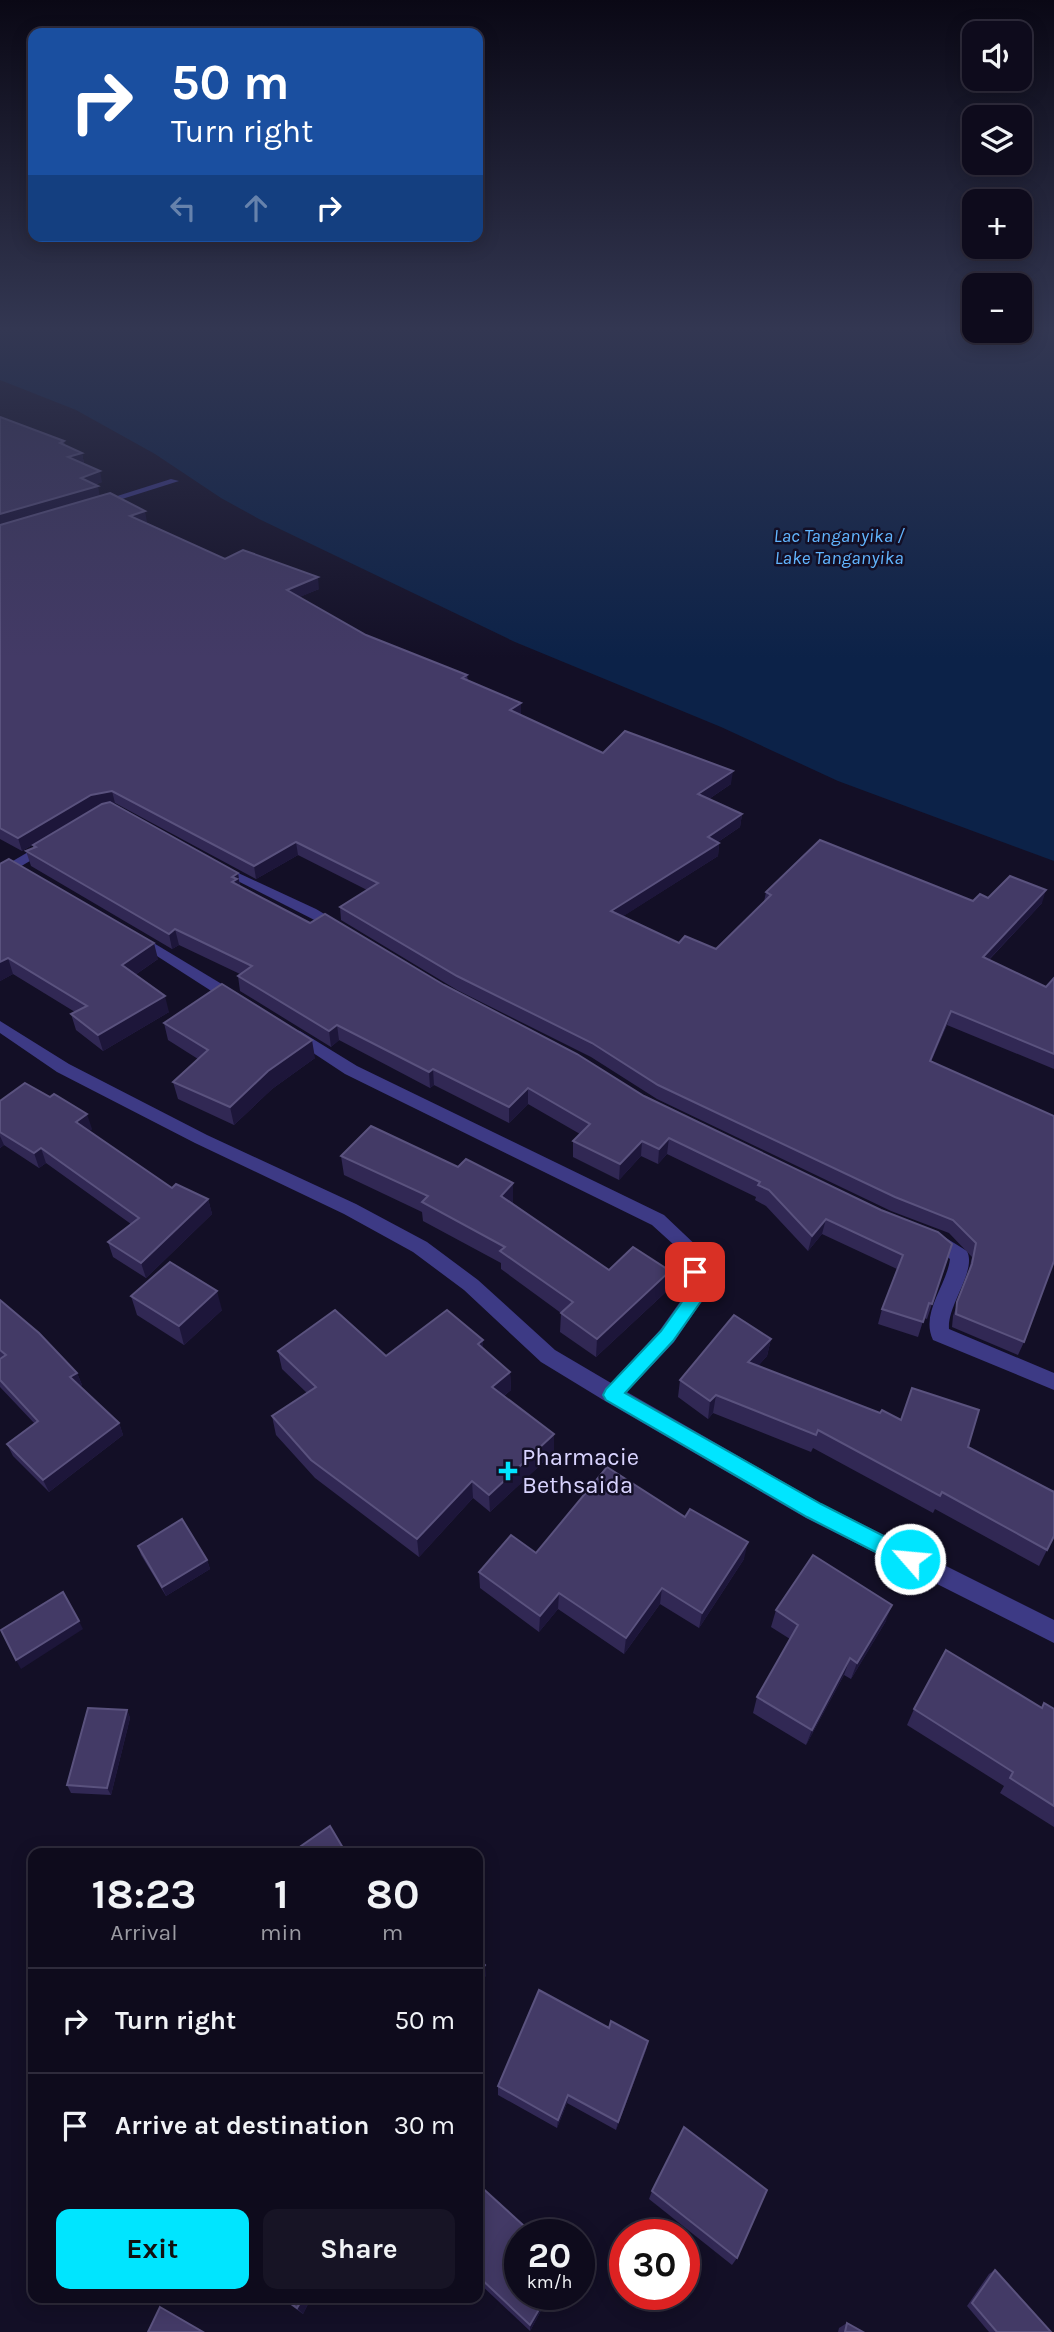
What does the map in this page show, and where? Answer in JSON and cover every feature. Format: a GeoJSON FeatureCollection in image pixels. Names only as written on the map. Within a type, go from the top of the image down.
{"type":"FeatureCollection","features":[{"type":"Feature","properties":{"kind":"street"},"geometry":{"type":"LineString","coordinates":[[87,507],[174,481]]}},
{"type":"Feature","properties":{"kind":"street"},"geometry":{"type":"LineString","coordinates":[[6,864],[57,839]]}},
{"type":"Feature","properties":{"kind":"street"},"geometry":{"type":"LineString","coordinates":[[210,863],[246,883],[320,916],[351,934]]}},
{"type":"Feature","properties":{"kind":"street"},"geometry":{"type":"LineString","coordinates":[[6,864],[35,878]]}},
{"type":"Feature","properties":{"kind":"street"},"geometry":{"type":"LineString","coordinates":[[123,929],[248,1007]]}},
{"type":"Feature","properties":{"kind":"street"},"geometry":{"type":"LineString","coordinates":[[0,1026],[64,1068],[201,1139],[350,1209],[421,1247],[471,1285],[548,1356],[612,1395],[814,1510],[1054,1632]]}},
{"type":"Feature","properties":{"kind":"street"},"geometry":{"type":"LineString","coordinates":[[282,1028],[351,1070],[658,1220],[693,1251],[698,1293],[667,1336],[612,1395]]}},
{"type":"Feature","properties":{"kind":"street"},"geometry":{"type":"LineString","coordinates":[[918,1232],[941,1240],[960,1256],[960,1271],[936,1322],[940,1334],[953,1342],[1054,1382]]}},
{"type":"Feature","properties":{"kind":"water","name":"Lac Tanganyika / Lake Tanganyika"},"geometry":{"type":"Polygon","coordinates":[[[130,440],[1054,440],[1054,861],[838,781],[721,727],[515,642],[259,519],[130,440]]]}},
{"type":"Feature","properties":{"kind":"building"},"geometry":{"type":"Polygon","coordinates":[[[0,440],[61,440],[64,441],[60,443],[82,453],[68,457],[100,471],[81,478],[98,486],[0,514],[0,440]]]}},
{"type":"Feature","properties":{"kind":"building"},"geometry":{"type":"Polygon","coordinates":[[[110,493],[145,511],[130,516],[225,559],[243,550],[318,577],[287,590],[366,635],[467,675],[462,678],[521,703],[510,710],[603,753],[625,731],[733,771],[698,794],[742,814],[708,837],[719,843],[611,911],[679,943],[685,936],[716,949],[771,895],[766,892],[820,840],[973,901],[980,894],[988,898],[1010,876],[1046,890],[983,957],[1046,987],[1054,978],[1054,1054],[951,1011],[930,1061],[1054,1116],[1054,1261],[1024,1342],[956,1314],[957,1302],[972,1264],[976,1243],[953,1220],[895,1197],[658,1085],[592,1043],[457,976],[340,907],[378,883],[296,842],[254,866],[112,791],[91,795],[18,838],[0,828],[0,525],[110,493]]]}},
{"type":"Feature","properties":{"kind":"building"},"geometry":{"type":"Polygon","coordinates":[[[110,802],[238,873],[232,877],[237,879],[232,882],[310,923],[325,914],[444,985],[577,1054],[644,1096],[881,1210],[938,1232],[952,1244],[932,1304],[929,1303],[923,1322],[882,1309],[903,1255],[826,1219],[812,1236],[769,1190],[758,1185],[760,1182],[669,1138],[659,1149],[642,1141],[620,1164],[573,1141],[590,1124],[528,1088],[509,1107],[433,1069],[429,1072],[337,1025],[329,1031],[238,976],[252,966],[175,929],[169,934],[26,851],[102,804],[110,802]]]}},
{"type":"Feature","properties":{"kind":"building"},"geometry":{"type":"Polygon","coordinates":[[[9,859],[154,943],[122,965],[165,996],[98,1035],[71,1014],[87,1006],[8,958],[0,962],[0,864],[9,859]]]}},
{"type":"Feature","properties":{"kind":"building"},"geometry":{"type":"Polygon","coordinates":[[[222,984],[312,1040],[268,1071],[230,1107],[173,1082],[208,1050],[164,1023],[222,984]]]}},
{"type":"Feature","properties":{"kind":"building"},"geometry":{"type":"Polygon","coordinates":[[[25,1083],[50,1097],[54,1094],[87,1114],[76,1122],[172,1188],[176,1184],[208,1199],[141,1263],[108,1242],[139,1218],[41,1148],[34,1153],[0,1132],[0,1101],[25,1083]]]}},
{"type":"Feature","properties":{"kind":"building"},"geometry":{"type":"Polygon","coordinates":[[[371,1126],[458,1167],[466,1159],[513,1183],[501,1196],[609,1270],[633,1247],[670,1271],[597,1339],[561,1313],[573,1302],[500,1251],[505,1247],[422,1202],[428,1196],[341,1156],[371,1126]]]}},
{"type":"Feature","properties":{"kind":"building"},"geometry":{"type":"Polygon","coordinates":[[[170,1262],[217,1291],[179,1326],[131,1296],[170,1262]]]}},
{"type":"Feature","properties":{"kind":"building"},"geometry":{"type":"Polygon","coordinates":[[[0,1300],[39,1333],[77,1373],[70,1377],[119,1423],[43,1480],[7,1444],[38,1421],[0,1380],[0,1359],[6,1355],[0,1350],[0,1300]]]}},
{"type":"Feature","properties":{"kind":"building"},"geometry":{"type":"Polygon","coordinates":[[[335,1310],[386,1356],[447,1310],[483,1340],[478,1344],[510,1372],[492,1387],[554,1434],[489,1495],[472,1481],[417,1539],[311,1460],[272,1416],[316,1387],[278,1351],[335,1310]]]}},
{"type":"Feature","properties":{"kind":"building"},"geometry":{"type":"Polygon","coordinates":[[[734,1315],[771,1339],[748,1362],[880,1413],[882,1410],[901,1420],[912,1388],[979,1410],[968,1447],[1054,1492],[1054,1536],[1047,1550],[942,1492],[940,1496],[818,1430],[816,1435],[716,1395],[710,1401],[680,1380],[734,1315]]]}},
{"type":"Feature","properties":{"kind":"building"},"geometry":{"type":"Polygon","coordinates":[[[607,1467],[685,1517],[690,1509],[748,1542],[702,1613],[662,1588],[626,1638],[559,1593],[540,1616],[479,1572],[511,1535],[536,1553],[607,1467]]]}},
{"type":"Feature","properties":{"kind":"building"},"geometry":{"type":"Polygon","coordinates":[[[182,1519],[207,1560],[162,1587],[138,1546],[182,1519]]]}},
{"type":"Feature","properties":{"kind":"building"},"geometry":{"type":"Polygon","coordinates":[[[813,1555],[892,1605],[857,1663],[850,1658],[812,1730],[757,1697],[798,1625],[776,1610],[813,1555]]]}},
{"type":"Feature","properties":{"kind":"building"},"geometry":{"type":"Polygon","coordinates":[[[63,1592],[79,1621],[16,1660],[1,1630],[63,1592]]]}},
{"type":"Feature","properties":{"kind":"building"},"geometry":{"type":"Polygon","coordinates":[[[946,1650],[1042,1708],[1044,1703],[1054,1709],[1054,1806],[1010,1778],[1013,1772],[914,1709],[946,1650]]]}},
{"type":"Feature","properties":{"kind":"building"},"geometry":{"type":"Polygon","coordinates":[[[88,1708],[127,1710],[107,1788],[67,1785],[88,1708]]]}},
{"type":"Feature","properties":{"kind":"building"},"geometry":{"type":"Polygon","coordinates":[[[330,1826],[343,1848],[298,1848],[330,1826]]]}},
{"type":"Feature","properties":{"kind":"building"},"geometry":{"type":"Polygon","coordinates":[[[539,1990],[609,2028],[611,2021],[648,2041],[618,2122],[568,2095],[558,2120],[498,2086],[539,1990]]]}},
{"type":"Feature","properties":{"kind":"building"},"geometry":{"type":"Polygon","coordinates":[[[684,2127],[767,2190],[737,2258],[700,2229],[700,2219],[688,2219],[652,2191],[684,2127]]]}},
{"type":"Feature","properties":{"kind":"building"},"geometry":{"type":"Polygon","coordinates":[[[483,2189],[516,2219],[504,2219],[504,2300],[483,2281],[483,2189]]]}},
{"type":"Feature","properties":{"kind":"building"},"geometry":{"type":"Polygon","coordinates":[[[995,2270],[1051,2332],[997,2332],[972,2303],[995,2270]]]}},
{"type":"Feature","properties":{"kind":"building"},"geometry":{"type":"Polygon","coordinates":[[[160,2307],[203,2332],[148,2332],[160,2307]]]}},
{"type":"Feature","properties":{"kind":"building"},"geometry":{"type":"Polygon","coordinates":[[[514,2310],[539,2310],[530,2325],[514,2310]]]}},
{"type":"Feature","properties":{"kind":"building"},"geometry":{"type":"Polygon","coordinates":[[[847,2323],[863,2332],[845,2332],[847,2323]]]}},
{"type":"Feature","properties":{"kind":"place","name":"Pharmacie Bethsaida"},"geometry":{"type":"Point","coordinates":[508,1471]}},
{"type":"Feature","properties":{"kind":"route"},"geometry":{"type":"LineString","coordinates":[[695,1272],[698,1293],[667,1336],[612,1395],[814,1510],[910,1559]]}}]}
